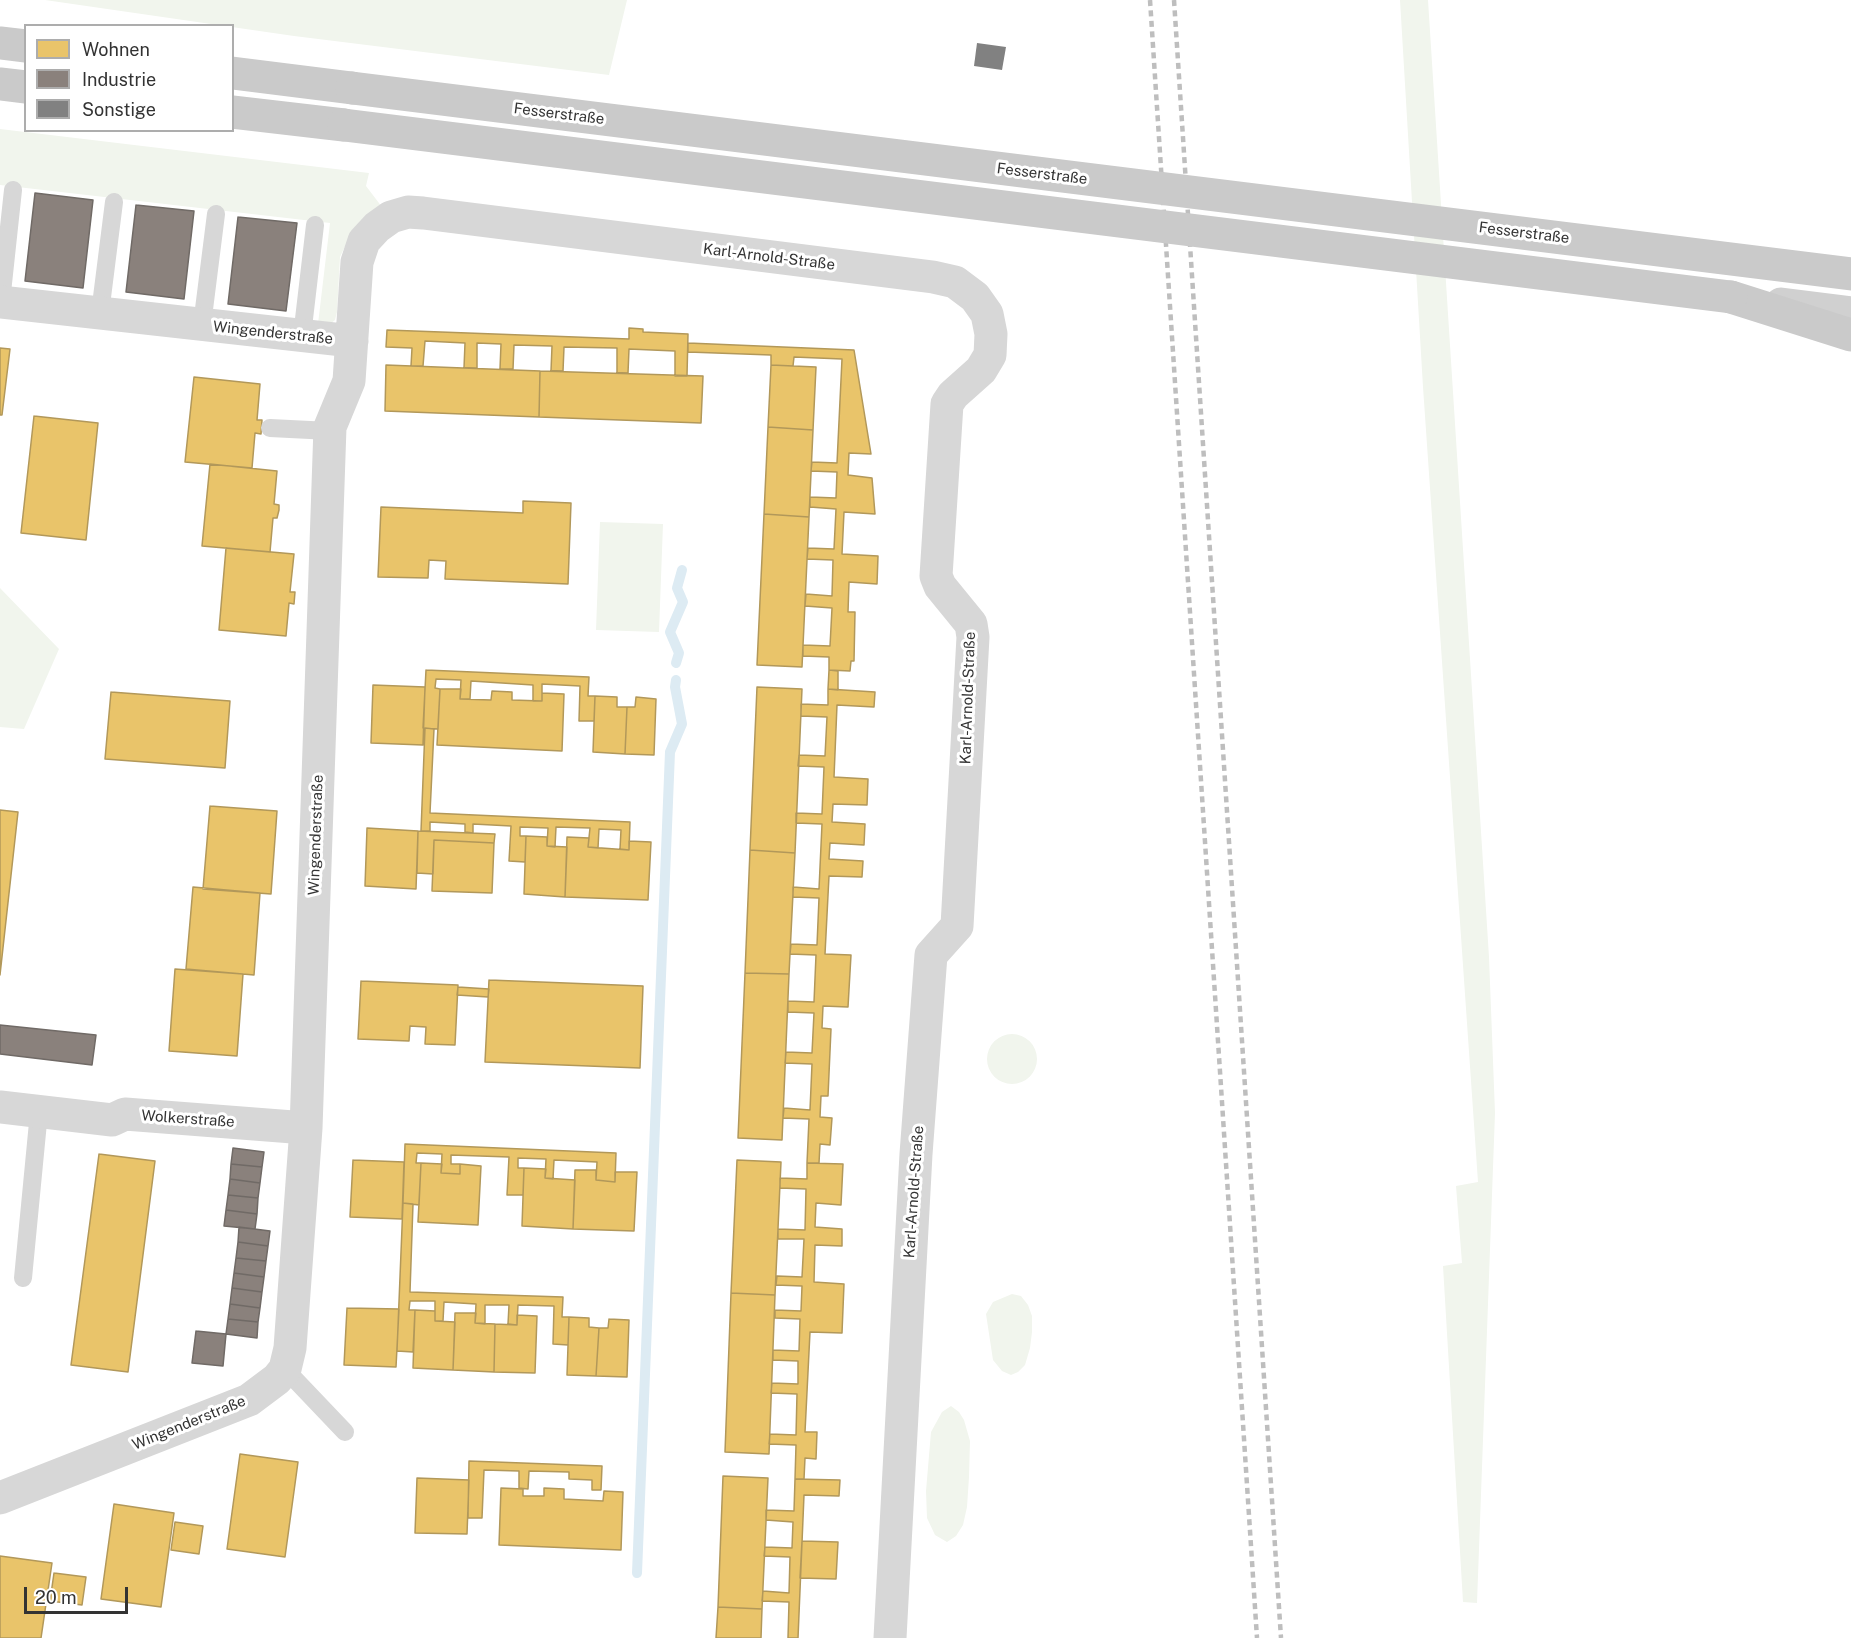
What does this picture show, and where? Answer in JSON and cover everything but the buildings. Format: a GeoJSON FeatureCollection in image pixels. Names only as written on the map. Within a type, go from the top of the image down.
{"type":"FeatureCollection","features":[{"type":"Feature","properties":{"kind":"main road"},"geometry":{"type":"LineString","coordinates":[[0,43],[24,46]]}},
{"type":"Feature","properties":{"kind":"main road","name":"Fesserstraße"},"geometry":{"type":"LineString","coordinates":[[234,73],[1851,274]]}},
{"type":"Feature","properties":{"kind":"main road"},"geometry":{"type":"LineString","coordinates":[[0,84],[24,87]]}},
{"type":"Feature","properties":{"kind":"main road"},"geometry":{"type":"LineString","coordinates":[[234,112],[1851,313]]}},
{"type":"Feature","properties":{"kind":"main road"},"geometry":{"type":"LineString","coordinates":[[1731,297],[1851,335]]}},
{"type":"Feature","properties":{"kind":"street","name":"Karl-Arnold-Straße"},"geometry":{"type":"LineString","coordinates":[[352,341],[357,262],[364,241],[377,227],[391,217],[408,212],[933,277],[955,282],[975,297],[987,315],[991,334],[990,355],[981,370],[946,404],[936,576],[940,586],[971,624],[973,637],[957,926],[932,955],[916,1154],[890,1638]]}},
{"type":"Feature","properties":{"kind":"street","name":"Wingenderstraße"},"geometry":{"type":"LineString","coordinates":[[0,302],[352,341],[349,381],[330,431],[306,1128],[290,1348],[285,1369],[277,1379],[249,1400],[0,1498]]}},
{"type":"Feature","properties":{"kind":"street","name":"Wolkerstraße"},"geometry":{"type":"LineString","coordinates":[[0,1107],[112,1120],[125,1114],[306,1128]]}},
{"type":"Feature","properties":{"kind":"lane"},"geometry":{"type":"LineString","coordinates":[[0,302],[13,190]]}},
{"type":"Feature","properties":{"kind":"lane"},"geometry":{"type":"LineString","coordinates":[[100,313],[114,202]]}},
{"type":"Feature","properties":{"kind":"lane"},"geometry":{"type":"LineString","coordinates":[[202,325],[216,214]]}},
{"type":"Feature","properties":{"kind":"lane"},"geometry":{"type":"LineString","coordinates":[[302,336],[315,225]]}},
{"type":"Feature","properties":{"kind":"lane"},"geometry":{"type":"LineString","coordinates":[[270,428],[330,431]]}},
{"type":"Feature","properties":{"kind":"lane"},"geometry":{"type":"LineString","coordinates":[[23,1278],[39,1112]]}},
{"type":"Feature","properties":{"kind":"lane"},"geometry":{"type":"LineString","coordinates":[[285,1369],[345,1432]]}},
{"type":"Feature","properties":{"kind":"shaded area"},"geometry":{"type":"Polygon","coordinates":[[[45,0],[627,0],[609,75],[294,36],[234,27],[234,24],[211,24],[45,0]]]}},
{"type":"Feature","properties":{"kind":"shaded area"},"geometry":{"type":"Polygon","coordinates":[[[1400,0],[1428,0],[1489,957],[1495,1113],[1477,1603],[1463,1602],[1443,1266],[1462,1263],[1456,1186],[1478,1182],[1423,387],[1400,0]]]}},
{"type":"Feature","properties":{"kind":"shaded area"},"geometry":{"type":"Polygon","coordinates":[[[0,129],[369,173],[366,186],[382,207],[350,236],[340,257],[337,312],[335,320],[329,325],[318,324],[330,223],[0,185],[0,129]]]}},
{"type":"Feature","properties":{"kind":"shaded area"},"geometry":{"type":"Polygon","coordinates":[[[600,522],[663,524],[659,632],[596,630],[600,522]]]}},
{"type":"Feature","properties":{"kind":"shaded area"},"geometry":{"type":"Polygon","coordinates":[[[0,588],[59,649],[24,729],[0,727],[0,588]]]}},
{"type":"Feature","properties":{"kind":"shaded area"},"geometry":{"type":"Polygon","coordinates":[[[1007,1034],[1017,1034],[1030,1041],[1037,1054],[1037,1064],[1030,1077],[1017,1084],[1007,1084],[998,1080],[991,1073],[987,1064],[987,1054],[991,1045],[998,1038],[1007,1034]]]}},
{"type":"Feature","properties":{"kind":"shaded area"},"geometry":{"type":"Polygon","coordinates":[[[1012,1294],[1021,1296],[1028,1305],[1032,1316],[1032,1332],[1025,1365],[1011,1375],[1002,1371],[993,1360],[986,1314],[993,1302],[1012,1294]]]}},
{"type":"Feature","properties":{"kind":"shaded area"},"geometry":{"type":"Polygon","coordinates":[[[951,1406],[964,1420],[970,1441],[969,1477],[963,1525],[956,1536],[947,1542],[935,1535],[927,1518],[926,1491],[931,1432],[942,1412],[951,1406]]]}},
{"type":"Feature","properties":{"kind":"waterway"},"geometry":{"type":"LineString","coordinates":[[676,663],[679,653],[670,632],[683,602],[677,588],[682,570]]}},
{"type":"Feature","properties":{"kind":"waterway"},"geometry":{"type":"LineString","coordinates":[[637,1573],[670,752],[682,724],[675,687],[676,680]]}},
{"type":"Feature","properties":{"kind":"railway"},"geometry":{"type":"LineString","coordinates":[[1150,0],[1257,1638]]}},
{"type":"Feature","properties":{"kind":"railway"},"geometry":{"type":"LineString","coordinates":[[1174,0],[1281,1638]]}}]}
